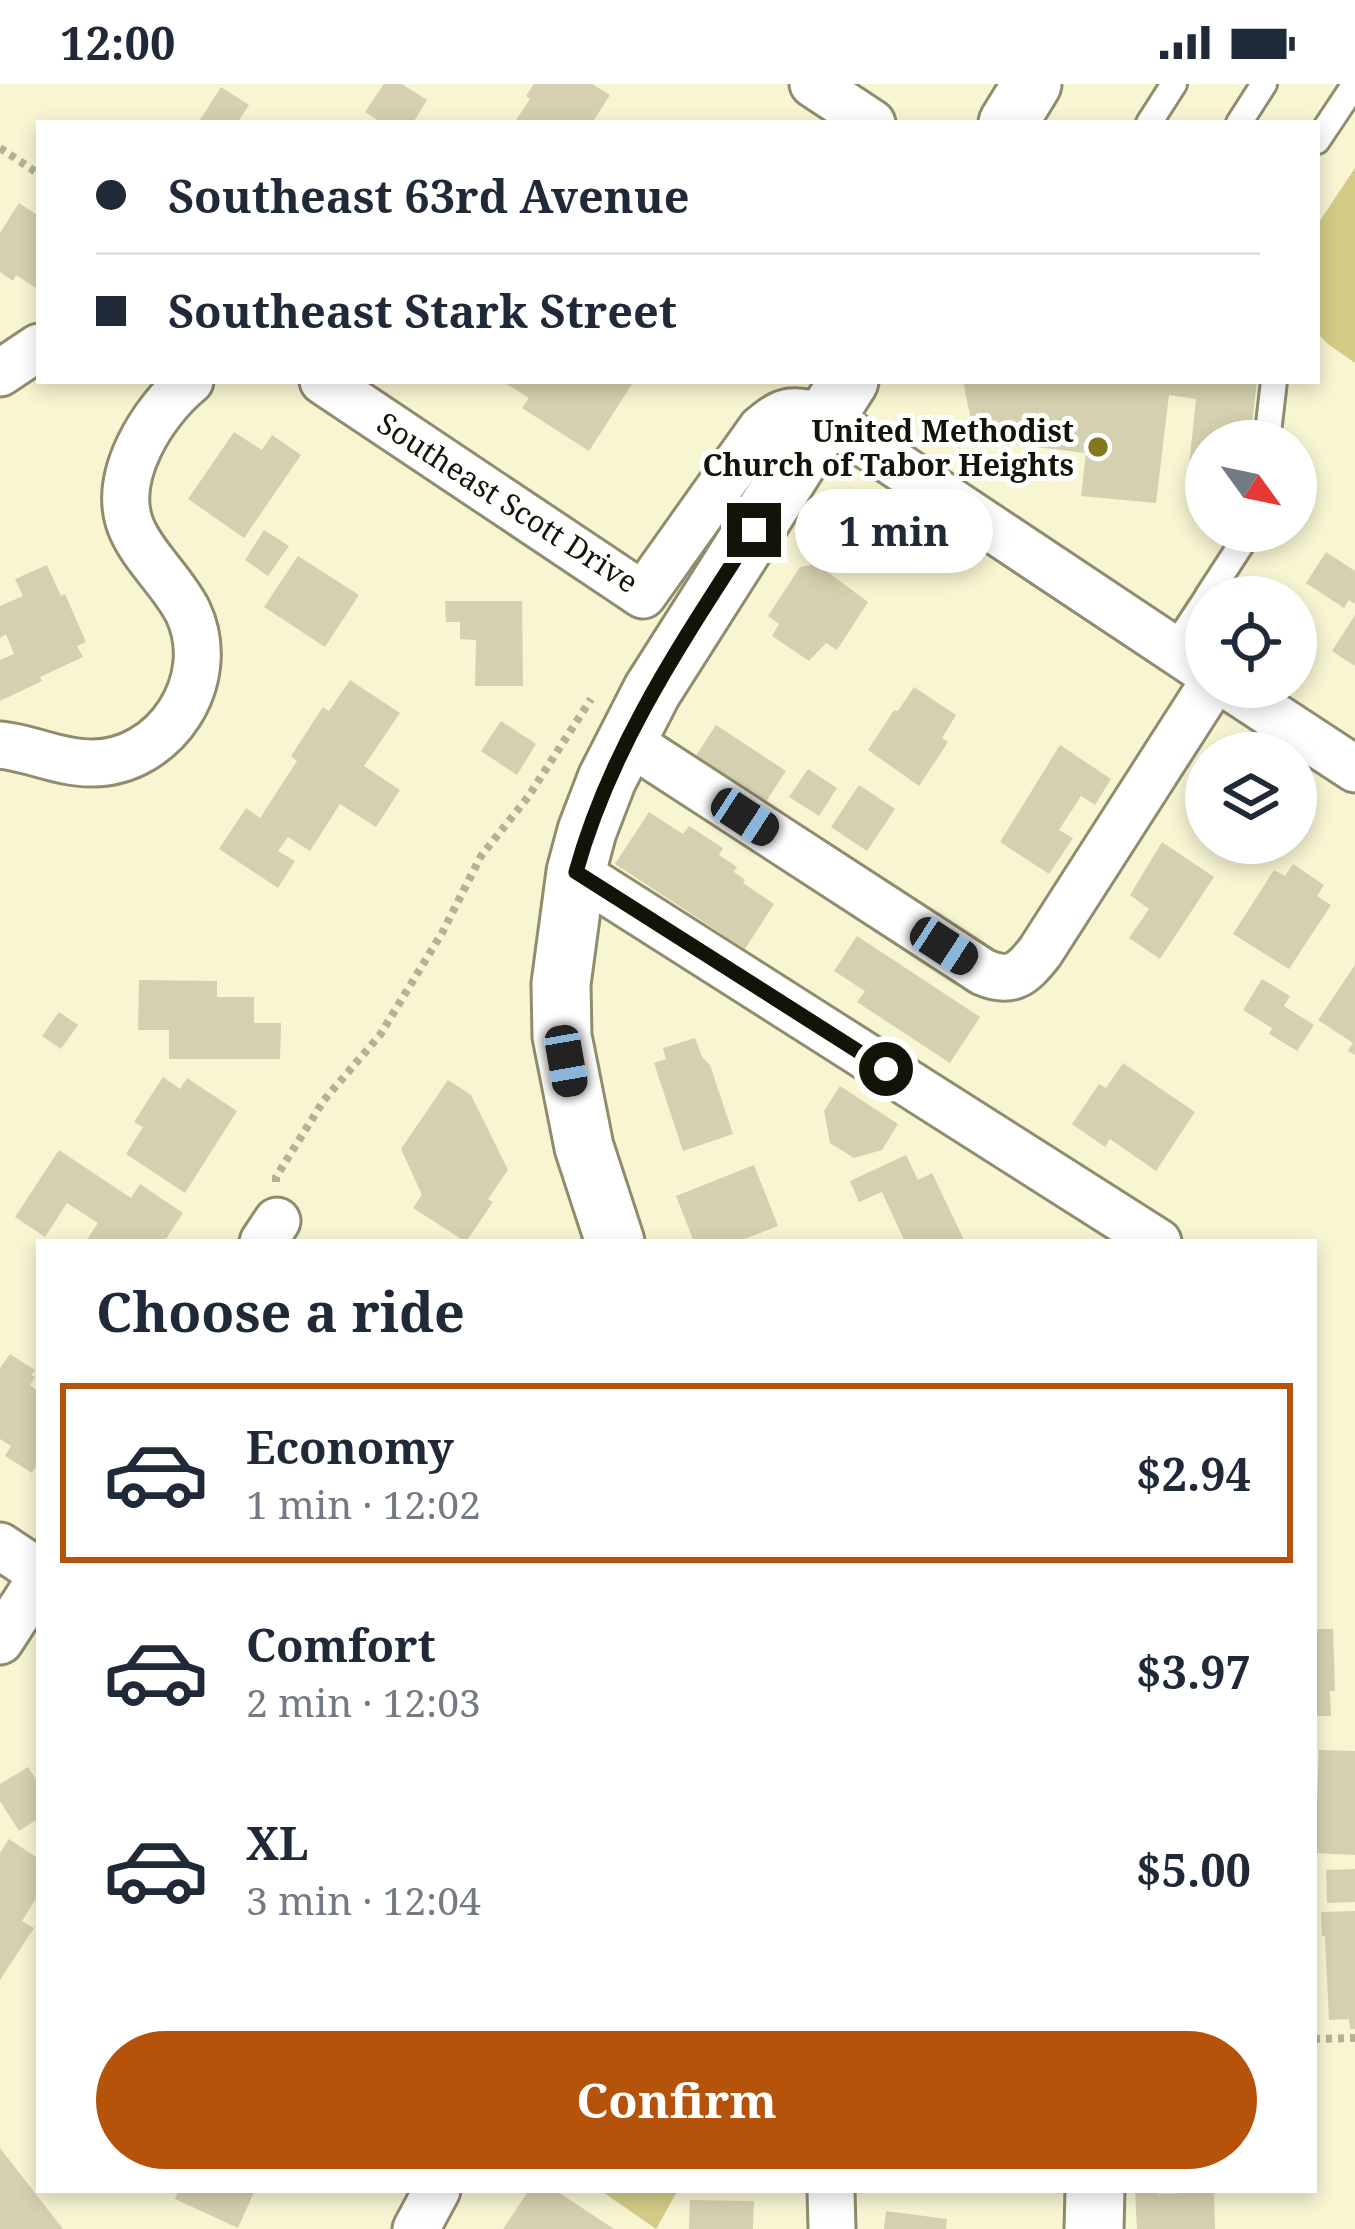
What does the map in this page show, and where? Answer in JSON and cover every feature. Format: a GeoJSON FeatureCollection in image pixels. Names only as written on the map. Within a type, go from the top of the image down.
{"type":"FeatureCollection","features":[{"type":"Feature","properties":{"kind":"street"},"geometry":{"type":"LineString","coordinates":[[813,84],[867,120]]}},
{"type":"Feature","properties":{"kind":"street"},"geometry":{"type":"LineString","coordinates":[[1010,120],[1032,84]]}},
{"type":"Feature","properties":{"kind":"street"},"geometry":{"type":"LineString","coordinates":[[0,373],[36,349]]}},
{"type":"Feature","properties":{"kind":"street"},"geometry":{"type":"LineString","coordinates":[[0,745],[96,764],[136,755],[181,714],[194,676],[197,646],[189,614],[130,526],[127,498],[131,465],[149,425],[186,384]]}},
{"type":"Feature","properties":{"kind":"street","name":"Southeast Scott Drive"},"geometry":{"type":"LineString","coordinates":[[328,384],[644,595],[760,429],[780,412],[837,400]]}},
{"type":"Feature","properties":{"kind":"street"},"geometry":{"type":"LineString","coordinates":[[614,1239],[584,1147],[562,1036],[561,984],[576,872],[587,831],[626,740],[673,656],[837,400],[1185,656]]}},
{"type":"Feature","properties":{"kind":"street"},"geometry":{"type":"LineString","coordinates":[[626,740],[998,978],[1012,977],[1040,952],[1197,708]]}},
{"type":"Feature","properties":{"kind":"street"},"geometry":{"type":"LineString","coordinates":[[1262,708],[1355,769]]}},
{"type":"Feature","properties":{"kind":"street"},"geometry":{"type":"LineString","coordinates":[[576,872],[1153,1239]]}},
{"type":"Feature","properties":{"kind":"street"},"geometry":{"type":"LineString","coordinates":[[0,1546],[36,1570]]}},
{"type":"Feature","properties":{"kind":"street"},"geometry":{"type":"LineString","coordinates":[[0,1641],[36,1586]]}},
{"type":"Feature","properties":{"kind":"street"},"geometry":{"type":"LineString","coordinates":[[416,2229],[435,2193]]}},
{"type":"Feature","properties":{"kind":"street"},"geometry":{"type":"LineString","coordinates":[[831,2193],[832,2229]]}},
{"type":"Feature","properties":{"kind":"street"},"geometry":{"type":"LineString","coordinates":[[1094,2229],[1095,2193]]}},
{"type":"Feature","properties":{"kind":"lane"},"geometry":{"type":"LineString","coordinates":[[1151,120],[1174,84]]}},
{"type":"Feature","properties":{"kind":"lane"},"geometry":{"type":"LineString","coordinates":[[1241,120],[1264,84]]}},
{"type":"Feature","properties":{"kind":"lane"},"geometry":{"type":"LineString","coordinates":[[1320,136],[1355,84]]}},
{"type":"Feature","properties":{"kind":"lane"},"geometry":{"type":"LineString","coordinates":[[1269,420],[1274,384]]}},
{"type":"Feature","properties":{"kind":"path"},"geometry":{"type":"LineString","coordinates":[[0,148],[36,172]]}},
{"type":"Feature","properties":{"kind":"path"},"geometry":{"type":"LineString","coordinates":[[270,1232],[276,1177],[324,1100],[380,1035],[442,933],[481,856],[528,797],[595,693]]}},
{"type":"Feature","properties":{"kind":"path"},"geometry":{"type":"LineString","coordinates":[[1317,2039],[1355,2038]]}},
{"type":"Feature","properties":{"kind":"shaded area"},"geometry":{"type":"Polygon","coordinates":[[[1355,168],[1355,363],[1320,336],[1320,220],[1355,168]]]}},
{"type":"Feature","properties":{"kind":"shaded area"},"geometry":{"type":"Polygon","coordinates":[[[604,2193],[676,2193],[656,2229],[604,2193]]]}},
{"type":"Feature","properties":{"kind":"building"},"geometry":{"type":"Polygon","coordinates":[[[384,84],[402,84],[427,100],[415,120],[377,120],[365,112],[384,84]]]}},
{"type":"Feature","properties":{"kind":"building"},"geometry":{"type":"Polygon","coordinates":[[[534,84],[592,84],[610,95],[594,120],[516,120],[530,99],[526,96],[534,84]]]}},
{"type":"Feature","properties":{"kind":"building"},"geometry":{"type":"Polygon","coordinates":[[[221,87],[249,105],[239,120],[200,120],[221,87]]]}},
{"type":"Feature","properties":{"kind":"building"},"geometry":{"type":"Polygon","coordinates":[[[19,203],[36,214],[36,288],[16,275],[13,281],[0,272],[0,233],[19,203]]]}},
{"type":"Feature","properties":{"kind":"building"},"geometry":{"type":"Polygon","coordinates":[[[507,384],[632,384],[589,451],[522,408],[529,398],[507,384]]]}},
{"type":"Feature","properties":{"kind":"building","name":"United Methodist Church of Tabor Heights"},"geometry":{"type":"Polygon","coordinates":[[[964,384],[1257,384],[1252,420],[1194,420],[1196,399],[1169,395],[1156,503],[1081,496],[1086,453],[975,440],[964,384]]]}},
{"type":"Feature","properties":{"kind":"building"},"geometry":{"type":"Polygon","coordinates":[[[234,432],[262,450],[272,435],[301,455],[244,538],[188,499],[234,432]]]}},
{"type":"Feature","properties":{"kind":"building"},"geometry":{"type":"Polygon","coordinates":[[[264,530],[289,546],[268,576],[245,560],[264,530]]]}},
{"type":"Feature","properties":{"kind":"building"},"geometry":{"type":"Polygon","coordinates":[[[1326,552],[1355,571],[1355,604],[1349,600],[1344,608],[1317,590],[1317,576],[1311,576],[1326,552]]]}},
{"type":"Feature","properties":{"kind":"building"},"geometry":{"type":"Polygon","coordinates":[[[298,556],[359,595],[325,647],[264,607],[298,556]]]}},
{"type":"Feature","properties":{"kind":"building"},"geometry":{"type":"Polygon","coordinates":[[[817,564],[868,602],[837,650],[826,643],[809,661],[772,636],[779,624],[768,616],[800,567],[817,564]]]}},
{"type":"Feature","properties":{"kind":"building"},"geometry":{"type":"Polygon","coordinates":[[[47,565],[86,642],[77,646],[83,657],[0,701],[0,660],[14,654],[6,634],[0,638],[0,606],[23,596],[15,579],[47,565]]]}},
{"type":"Feature","properties":{"kind":"building"},"geometry":{"type":"Polygon","coordinates":[[[445,601],[522,601],[523,686],[475,686],[476,640],[460,639],[460,622],[446,622],[445,601]]]}},
{"type":"Feature","properties":{"kind":"building"},"geometry":{"type":"Polygon","coordinates":[[[1355,615],[1355,666],[1332,651],[1355,615]]]}},
{"type":"Feature","properties":{"kind":"building"},"geometry":{"type":"Polygon","coordinates":[[[350,680],[400,713],[364,766],[400,790],[376,827],[340,804],[310,851],[288,837],[278,851],[295,861],[278,888],[219,849],[246,808],[260,818],[297,761],[291,756],[323,707],[329,711],[350,680]]]}},
{"type":"Feature","properties":{"kind":"building"},"geometry":{"type":"Polygon","coordinates":[[[914,687],[956,715],[942,738],[948,742],[919,786],[868,750],[914,687]]]}},
{"type":"Feature","properties":{"kind":"building"},"geometry":{"type":"Polygon","coordinates":[[[501,721],[536,744],[517,775],[481,751],[501,721]]]}},
{"type":"Feature","properties":{"kind":"building"},"geometry":{"type":"Polygon","coordinates":[[[716,725],[786,771],[761,809],[693,760],[716,725]]]}},
{"type":"Feature","properties":{"kind":"building"},"geometry":{"type":"Polygon","coordinates":[[[1060,745],[1111,779],[1095,805],[1081,796],[1059,830],[1073,838],[1049,874],[1000,842],[1060,745]]]}},
{"type":"Feature","properties":{"kind":"building"},"geometry":{"type":"Polygon","coordinates":[[[808,769],[837,788],[819,816],[789,797],[808,769]]]}},
{"type":"Feature","properties":{"kind":"building"},"geometry":{"type":"Polygon","coordinates":[[[859,785],[895,809],[867,851],[831,827],[859,785]]]}},
{"type":"Feature","properties":{"kind":"building"},"geometry":{"type":"Polygon","coordinates":[[[649,812],[683,834],[689,826],[723,848],[719,855],[737,867],[734,872],[743,883],[774,904],[745,949],[615,864],[649,812]]]}},
{"type":"Feature","properties":{"kind":"building"},"geometry":{"type":"Polygon","coordinates":[[[1162,842],[1185,857],[1185,864],[1195,864],[1214,877],[1160,959],[1129,938],[1149,909],[1130,895],[1162,842]]]}},
{"type":"Feature","properties":{"kind":"building"},"geometry":{"type":"Polygon","coordinates":[[[1293,864],[1324,885],[1317,896],[1331,905],[1289,969],[1233,934],[1274,870],[1285,876],[1293,864]]]}},
{"type":"Feature","properties":{"kind":"building"},"geometry":{"type":"Polygon","coordinates":[[[857,936],[980,1017],[950,1063],[857,1002],[865,991],[834,971],[857,936]]]}},
{"type":"Feature","properties":{"kind":"building"},"geometry":{"type":"Polygon","coordinates":[[[1355,965],[1355,1055],[1348,1051],[1353,1043],[1318,1020],[1355,965]]]}},
{"type":"Feature","properties":{"kind":"building"},"geometry":{"type":"Polygon","coordinates":[[[1262,979],[1290,996],[1284,1006],[1314,1025],[1297,1051],[1243,1010],[1262,979]]]}},
{"type":"Feature","properties":{"kind":"building"},"geometry":{"type":"Polygon","coordinates":[[[139,980],[217,981],[217,997],[254,997],[254,1023],[281,1023],[280,1059],[169,1059],[169,1030],[138,1030],[139,980]]]}},
{"type":"Feature","properties":{"kind":"building"},"geometry":{"type":"Polygon","coordinates":[[[59,1012],[78,1025],[61,1049],[42,1036],[59,1012]]]}},
{"type":"Feature","properties":{"kind":"building"},"geometry":{"type":"Polygon","coordinates":[[[695,1038],[710,1065],[733,1134],[683,1151],[654,1063],[666,1059],[663,1048],[695,1038]]]}},
{"type":"Feature","properties":{"kind":"building"},"geometry":{"type":"Polygon","coordinates":[[[1123,1063],[1195,1112],[1156,1171],[1110,1139],[1105,1147],[1072,1124],[1099,1084],[1106,1088],[1123,1063]]]}},
{"type":"Feature","properties":{"kind":"building"},"geometry":{"type":"Polygon","coordinates":[[[163,1077],[180,1089],[187,1078],[237,1111],[185,1193],[126,1154],[143,1127],[134,1122],[163,1077]]]}},
{"type":"Feature","properties":{"kind":"building"},"geometry":{"type":"Polygon","coordinates":[[[448,1080],[471,1095],[508,1170],[468,1239],[413,1208],[422,1195],[401,1149],[448,1080]]]}},
{"type":"Feature","properties":{"kind":"building"},"geometry":{"type":"Polygon","coordinates":[[[840,1086],[898,1124],[882,1150],[854,1158],[830,1143],[824,1111],[840,1086]]]}},
{"type":"Feature","properties":{"kind":"building"},"geometry":{"type":"Polygon","coordinates":[[[59,1150],[131,1198],[140,1184],[183,1213],[166,1239],[87,1239],[98,1223],[67,1203],[45,1237],[15,1217],[59,1150]]]}},
{"type":"Feature","properties":{"kind":"building"},"geometry":{"type":"Polygon","coordinates":[[[906,1155],[918,1180],[932,1173],[964,1239],[904,1239],[882,1192],[859,1202],[850,1181],[906,1155]]]}},
{"type":"Feature","properties":{"kind":"building"},"geometry":{"type":"Polygon","coordinates":[[[754,1165],[778,1226],[745,1239],[693,1239],[676,1196],[754,1165]]]}},
{"type":"Feature","properties":{"kind":"building"},"geometry":{"type":"Polygon","coordinates":[[[10,1354],[35,1370],[30,1385],[36,1390],[36,1467],[32,1473],[5,1456],[11,1446],[0,1439],[0,1368],[10,1354]]]}},
{"type":"Feature","properties":{"kind":"building"},"geometry":{"type":"Polygon","coordinates":[[[1317,1629],[1333,1629],[1331,1716],[1317,1716],[1317,1629]]]}},
{"type":"Feature","properties":{"kind":"building"},"geometry":{"type":"Polygon","coordinates":[[[1319,1750],[1355,1751],[1355,1855],[1317,1853],[1319,1750]]]}},
{"type":"Feature","properties":{"kind":"building"},"geometry":{"type":"Polygon","coordinates":[[[28,1767],[36,1779],[36,1820],[19,1831],[0,1801],[0,1784],[28,1767]]]}},
{"type":"Feature","properties":{"kind":"building"},"geometry":{"type":"Polygon","coordinates":[[[9,1839],[36,1857],[36,1899],[22,1921],[34,1928],[0,1980],[0,1853],[9,1839]]]}},
{"type":"Feature","properties":{"kind":"building"},"geometry":{"type":"Polygon","coordinates":[[[1355,1869],[1355,1902],[1327,1903],[1326,1870],[1355,1869]]]}},
{"type":"Feature","properties":{"kind":"building"},"geometry":{"type":"Polygon","coordinates":[[[1355,1911],[1355,2029],[1350,2029],[1349,2019],[1329,2020],[1321,1912],[1355,1911]]]}},
{"type":"Feature","properties":{"kind":"building"},"geometry":{"type":"Polygon","coordinates":[[[0,2148],[63,2229],[0,2229],[0,2148]]]}},
{"type":"Feature","properties":{"kind":"building"},"geometry":{"type":"Polygon","coordinates":[[[178,2193],[254,2193],[238,2228],[175,2199],[178,2193]]]}},
{"type":"Feature","properties":{"kind":"building"},"geometry":{"type":"Polygon","coordinates":[[[527,2193],[560,2193],[614,2229],[503,2229],[527,2193]]]}},
{"type":"Feature","properties":{"kind":"building"},"geometry":{"type":"Polygon","coordinates":[[[1135,2193],[1214,2193],[1215,2229],[1137,2229],[1135,2193]]]}},
{"type":"Feature","properties":{"kind":"building"},"geometry":{"type":"Polygon","coordinates":[[[690,2200],[754,2201],[753,2229],[689,2229],[690,2200]]]}},
{"type":"Feature","properties":{"kind":"building"},"geometry":{"type":"Polygon","coordinates":[[[886,2211],[947,2219],[946,2229],[884,2229],[886,2211]]]}},
{"type":"Feature","properties":{"kind":"place","name":"United Methodist Church of Tabor Heights"},"geometry":{"type":"Point","coordinates":[1098,447]}},
{"type":"Feature","properties":{"kind":"route"},"geometry":{"type":"LineString","coordinates":[[754,530],[639,714],[607,779],[576,872],[886,1069]]}}]}
